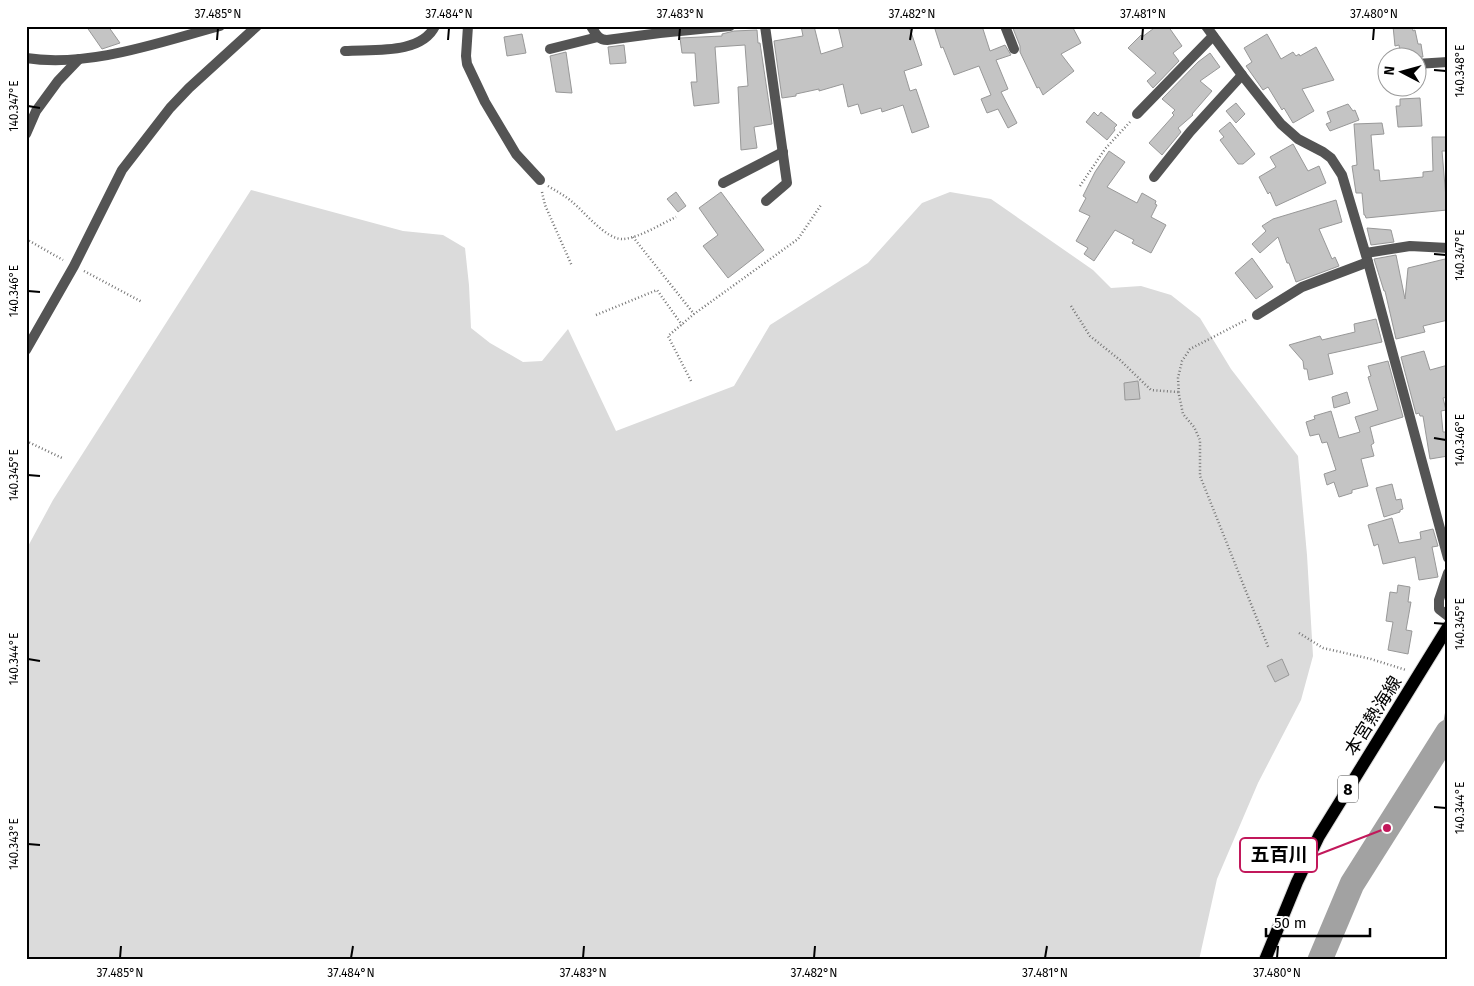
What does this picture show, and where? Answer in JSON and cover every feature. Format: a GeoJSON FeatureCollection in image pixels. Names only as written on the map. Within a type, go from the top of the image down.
{"type":"FeatureCollection","features":[{"type":"Feature","properties":{"kind":"main road","name":"本宮熱海線"},"geometry":{"type":"LineString","coordinates":[[1265,960],[1297,882],[1319,836],[1448,627]]}},
{"type":"Feature","properties":{"kind":"street"},"geometry":{"type":"LineString","coordinates":[[26,58],[79,59],[123,51],[220,26]]}},
{"type":"Feature","properties":{"kind":"street"},"geometry":{"type":"LineString","coordinates":[[26,350],[74,266],[122,170],[170,108],[189,88],[257,26]]}},
{"type":"Feature","properties":{"kind":"street"},"geometry":{"type":"LineString","coordinates":[[345,51],[414,45],[430,34],[435,26]]}},
{"type":"Feature","properties":{"kind":"street"},"geometry":{"type":"LineString","coordinates":[[468,26],[467,64],[485,102],[516,154],[540,180]]}},
{"type":"Feature","properties":{"kind":"street"},"geometry":{"type":"LineString","coordinates":[[591,26],[601,40],[730,26]]}},
{"type":"Feature","properties":{"kind":"street"},"geometry":{"type":"LineString","coordinates":[[765,26],[787,183],[766,201]]}},
{"type":"Feature","properties":{"kind":"street"},"geometry":{"type":"LineString","coordinates":[[1005,26],[1014,49]]}},
{"type":"Feature","properties":{"kind":"street"},"geometry":{"type":"LineString","coordinates":[[1206,26],[1281,124],[1298,139],[1322,152],[1336,164],[1342,175],[1367,258],[1448,558]]}},
{"type":"Feature","properties":{"kind":"street"},"geometry":{"type":"LineString","coordinates":[[1138,114],[1212,36]]}},
{"type":"Feature","properties":{"kind":"street"},"geometry":{"type":"LineString","coordinates":[[550,49],[598,37]]}},
{"type":"Feature","properties":{"kind":"street"},"geometry":{"type":"LineString","coordinates":[[26,134],[36,111],[58,81],[79,59]]}},
{"type":"Feature","properties":{"kind":"street"},"geometry":{"type":"LineString","coordinates":[[1426,63],[1448,62]]}},
{"type":"Feature","properties":{"kind":"street"},"geometry":{"type":"LineString","coordinates":[[1154,177],[1190,132],[1242,75]]}},
{"type":"Feature","properties":{"kind":"street"},"geometry":{"type":"LineString","coordinates":[[723,183],[783,152]]}},
{"type":"Feature","properties":{"kind":"street"},"geometry":{"type":"LineString","coordinates":[[1256,315],[1302,287],[1367,258],[1410,246],[1448,248]]}},
{"type":"Feature","properties":{"kind":"street"},"geometry":{"type":"LineString","coordinates":[[1448,573],[1439,600],[1439,609],[1448,616]]}},
{"type":"Feature","properties":{"kind":"path"},"geometry":{"type":"LineString","coordinates":[[1080,186],[1105,148],[1138,114]]}},
{"type":"Feature","properties":{"kind":"path"},"geometry":{"type":"LineString","coordinates":[[540,180],[571,200],[607,234],[616,238],[634,237],[676,217]]}},
{"type":"Feature","properties":{"kind":"path"},"geometry":{"type":"LineString","coordinates":[[540,180],[544,205],[572,266]]}},
{"type":"Feature","properties":{"kind":"path"},"geometry":{"type":"LineString","coordinates":[[691,381],[668,336],[694,314],[798,239],[821,205]]}},
{"type":"Feature","properties":{"kind":"path"},"geometry":{"type":"LineString","coordinates":[[634,237],[694,314]]}},
{"type":"Feature","properties":{"kind":"path"},"geometry":{"type":"LineString","coordinates":[[596,315],[657,290],[682,325]]}},
{"type":"Feature","properties":{"kind":"path"},"geometry":{"type":"LineString","coordinates":[[1071,306],[1090,336],[1120,360],[1151,390],[1179,392]]}},
{"type":"Feature","properties":{"kind":"path"},"geometry":{"type":"LineString","coordinates":[[1256,315],[1190,349],[1182,361],[1178,378],[1183,414],[1194,427],[1200,440],[1200,476],[1269,649]]}},
{"type":"Feature","properties":{"kind":"path"},"geometry":{"type":"LineString","coordinates":[[26,441],[62,458]]}},
{"type":"Feature","properties":{"kind":"path"},"geometry":{"type":"LineString","coordinates":[[1299,633],[1323,648],[1370,659],[1419,674]]}},
{"type":"Feature","properties":{"kind":"shaded area"},"geometry":{"type":"Polygon","coordinates":[[[251,190],[403,231],[443,235],[465,248],[471,328],[490,343],[523,362],[542,361],[568,329],[616,431],[734,386],[770,325],[868,263],[922,203],[950,192],[991,199],[1093,270],[1111,288],[1141,286],[1171,295],[1200,318],[1231,369],[1298,456],[1307,555],[1313,656],[1301,700],[1258,783],[1217,879],[1199,960],[26,960],[26,550],[53,500],[251,190]]]}},
{"type":"Feature","properties":{"kind":"building"},"geometry":{"type":"Polygon","coordinates":[[[86,26],[108,26],[120,43],[102,49],[86,26]]]}},
{"type":"Feature","properties":{"kind":"building"},"geometry":{"type":"Polygon","coordinates":[[[801,26],[814,26],[821,54],[843,47],[838,26],[909,26],[922,65],[904,71],[910,91],[916,89],[929,127],[912,133],[903,105],[882,112],[881,108],[861,114],[858,104],[848,107],[843,84],[782,98],[774,41],[803,36],[801,26]]]}},
{"type":"Feature","properties":{"kind":"building"},"geometry":{"type":"Polygon","coordinates":[[[934,26],[982,26],[990,51],[1005,45],[1011,55],[996,60],[1008,89],[1001,92],[1017,123],[1008,128],[998,109],[987,113],[981,99],[991,95],[979,66],[954,75],[943,47],[941,48],[934,26]]]}},
{"type":"Feature","properties":{"kind":"building"},"geometry":{"type":"Polygon","coordinates":[[[1012,26],[1072,26],[1081,43],[1061,54],[1074,71],[1043,95],[1039,87],[1037,88],[1020,52],[1020,46],[1012,26]]]}},
{"type":"Feature","properties":{"kind":"building"},"geometry":{"type":"Polygon","coordinates":[[[1157,26],[1168,26],[1182,46],[1173,53],[1179,61],[1153,88],[1147,81],[1156,73],[1128,48],[1141,35],[1142,37],[1157,26]]]}},
{"type":"Feature","properties":{"kind":"building"},"geometry":{"type":"Polygon","coordinates":[[[1393,26],[1412,26],[1413,31],[1415,30],[1418,44],[1421,44],[1422,48],[1399,48],[1399,45],[1395,46],[1393,26]]]}},
{"type":"Feature","properties":{"kind":"building"},"geometry":{"type":"Polygon","coordinates":[[[757,30],[772,124],[754,127],[757,148],[741,150],[738,87],[748,86],[745,45],[715,47],[719,103],[694,106],[691,82],[697,82],[695,53],[682,53],[680,38],[722,36],[722,34],[734,31],[757,30]]]}},
{"type":"Feature","properties":{"kind":"building"},"geometry":{"type":"Polygon","coordinates":[[[522,34],[526,53],[507,56],[504,37],[522,34]]]}},
{"type":"Feature","properties":{"kind":"building"},"geometry":{"type":"Polygon","coordinates":[[[1267,34],[1281,59],[1293,52],[1296,56],[1299,54],[1300,56],[1316,47],[1334,80],[1302,89],[1314,111],[1293,123],[1284,108],[1282,110],[1268,87],[1263,90],[1246,66],[1252,62],[1244,48],[1267,34]]]}},
{"type":"Feature","properties":{"kind":"building"},"geometry":{"type":"Polygon","coordinates":[[[624,45],[626,63],[610,64],[608,47],[624,45]]]}},
{"type":"Feature","properties":{"kind":"building"},"geometry":{"type":"Polygon","coordinates":[[[566,52],[572,93],[556,92],[550,56],[566,52]]]}},
{"type":"Feature","properties":{"kind":"building"},"geometry":{"type":"Polygon","coordinates":[[[1210,53],[1220,67],[1200,81],[1212,91],[1193,115],[1178,128],[1181,132],[1162,155],[1149,143],[1174,115],[1172,113],[1175,110],[1162,99],[1198,62],[1210,53]]]}},
{"type":"Feature","properties":{"kind":"building"},"geometry":{"type":"Polygon","coordinates":[[[1420,98],[1422,126],[1398,127],[1396,106],[1400,106],[1400,99],[1420,98]]]}},
{"type":"Feature","properties":{"kind":"building"},"geometry":{"type":"Polygon","coordinates":[[[1236,103],[1245,114],[1236,123],[1226,111],[1236,103]]]}},
{"type":"Feature","properties":{"kind":"building"},"geometry":{"type":"Polygon","coordinates":[[[1348,104],[1353,111],[1355,110],[1359,120],[1330,131],[1326,124],[1331,122],[1327,112],[1348,104]]]}},
{"type":"Feature","properties":{"kind":"building"},"geometry":{"type":"Polygon","coordinates":[[[1094,112],[1098,116],[1101,112],[1117,125],[1107,140],[1086,122],[1094,112]]]}},
{"type":"Feature","properties":{"kind":"building"},"geometry":{"type":"Polygon","coordinates":[[[1230,122],[1255,154],[1243,164],[1238,164],[1220,140],[1224,137],[1219,131],[1230,122]]]}},
{"type":"Feature","properties":{"kind":"building"},"geometry":{"type":"Polygon","coordinates":[[[1382,123],[1384,134],[1371,135],[1374,170],[1379,170],[1380,181],[1423,177],[1423,172],[1433,171],[1432,137],[1448,137],[1448,151],[1442,151],[1447,210],[1366,218],[1364,215],[1362,193],[1356,193],[1352,166],[1357,165],[1354,124],[1382,123]]]}},
{"type":"Feature","properties":{"kind":"building"},"geometry":{"type":"Polygon","coordinates":[[[1293,144],[1308,171],[1319,166],[1326,183],[1276,206],[1270,192],[1268,194],[1259,177],[1276,167],[1270,157],[1293,144]]]}},
{"type":"Feature","properties":{"kind":"building"},"geometry":{"type":"Polygon","coordinates":[[[1109,151],[1125,162],[1107,187],[1137,203],[1142,193],[1156,201],[1155,204],[1157,205],[1151,217],[1166,225],[1151,253],[1132,243],[1134,240],[1115,230],[1094,261],[1084,254],[1088,248],[1076,241],[1090,216],[1079,211],[1086,198],[1083,196],[1095,172],[1109,151]]]}},
{"type":"Feature","properties":{"kind":"building"},"geometry":{"type":"Polygon","coordinates":[[[676,192],[686,206],[678,212],[667,199],[676,192]]]}},
{"type":"Feature","properties":{"kind":"building"},"geometry":{"type":"Polygon","coordinates":[[[721,192],[764,250],[728,278],[703,246],[718,235],[699,208],[721,192]]]}},
{"type":"Feature","properties":{"kind":"building"},"geometry":{"type":"Polygon","coordinates":[[[1336,200],[1342,222],[1319,229],[1332,259],[1335,257],[1339,266],[1296,282],[1278,237],[1260,253],[1252,244],[1266,231],[1262,226],[1273,219],[1336,200]]]}},
{"type":"Feature","properties":{"kind":"building"},"geometry":{"type":"Polygon","coordinates":[[[1367,228],[1391,230],[1394,242],[1371,245],[1367,228]]]}},
{"type":"Feature","properties":{"kind":"building"},"geometry":{"type":"Polygon","coordinates":[[[1396,255],[1405,299],[1408,268],[1445,259],[1448,271],[1448,320],[1423,326],[1425,332],[1396,339],[1385,291],[1374,259],[1396,255]]]}},
{"type":"Feature","properties":{"kind":"building"},"geometry":{"type":"Polygon","coordinates":[[[1252,258],[1273,287],[1256,299],[1235,273],[1252,258]]]}},
{"type":"Feature","properties":{"kind":"building"},"geometry":{"type":"Polygon","coordinates":[[[1376,319],[1382,342],[1328,354],[1333,374],[1309,380],[1303,361],[1289,345],[1320,336],[1322,340],[1355,332],[1354,324],[1376,319]]]}},
{"type":"Feature","properties":{"kind":"building"},"geometry":{"type":"Polygon","coordinates":[[[1424,351],[1430,370],[1448,365],[1448,397],[1443,398],[1446,410],[1441,411],[1443,432],[1448,432],[1448,456],[1430,459],[1423,416],[1420,416],[1419,413],[1416,414],[1401,357],[1424,351]]]}},
{"type":"Feature","properties":{"kind":"building"},"geometry":{"type":"Polygon","coordinates":[[[1388,361],[1403,417],[1370,427],[1374,443],[1371,445],[1374,456],[1361,459],[1368,486],[1352,490],[1352,493],[1339,497],[1334,482],[1327,485],[1324,474],[1336,470],[1327,442],[1322,443],[1319,434],[1310,436],[1306,422],[1315,419],[1314,416],[1331,411],[1339,438],[1360,432],[1355,417],[1378,410],[1368,377],[1371,376],[1368,366],[1388,361]]]}},
{"type":"Feature","properties":{"kind":"building"},"geometry":{"type":"Polygon","coordinates":[[[1138,381],[1140,399],[1125,400],[1124,383],[1138,381]]]}},
{"type":"Feature","properties":{"kind":"building"},"geometry":{"type":"Polygon","coordinates":[[[1347,392],[1350,403],[1334,408],[1332,397],[1347,392]]]}},
{"type":"Feature","properties":{"kind":"building"},"geometry":{"type":"Polygon","coordinates":[[[1392,484],[1396,500],[1401,499],[1403,509],[1400,512],[1384,517],[1376,488],[1392,484]]]}},
{"type":"Feature","properties":{"kind":"building"},"geometry":{"type":"Polygon","coordinates":[[[1392,518],[1399,543],[1421,539],[1420,532],[1433,529],[1438,546],[1432,547],[1438,577],[1419,580],[1415,557],[1383,564],[1378,544],[1374,546],[1368,525],[1392,518]]]}},
{"type":"Feature","properties":{"kind":"building"},"geometry":{"type":"Polygon","coordinates":[[[1398,585],[1410,587],[1408,602],[1411,602],[1406,630],[1412,631],[1408,654],[1388,650],[1393,622],[1386,621],[1390,592],[1397,593],[1398,585]]]}},
{"type":"Feature","properties":{"kind":"building"},"geometry":{"type":"Polygon","coordinates":[[[1282,659],[1289,675],[1275,682],[1267,666],[1282,659]]]}},
{"type":"Feature","properties":{"kind":"waterway"},"geometry":{"type":"LineString","coordinates":[[1443,737],[1448,709]]}},
{"type":"Feature","properties":{"kind":"waterway"},"geometry":{"type":"LineString","coordinates":[[1320,960],[1352,884],[1448,732]]}},
{"type":"Feature","properties":{"kind":"place","name":"五百川"},"geometry":{"type":"Point","coordinates":[1387,828]}}]}
